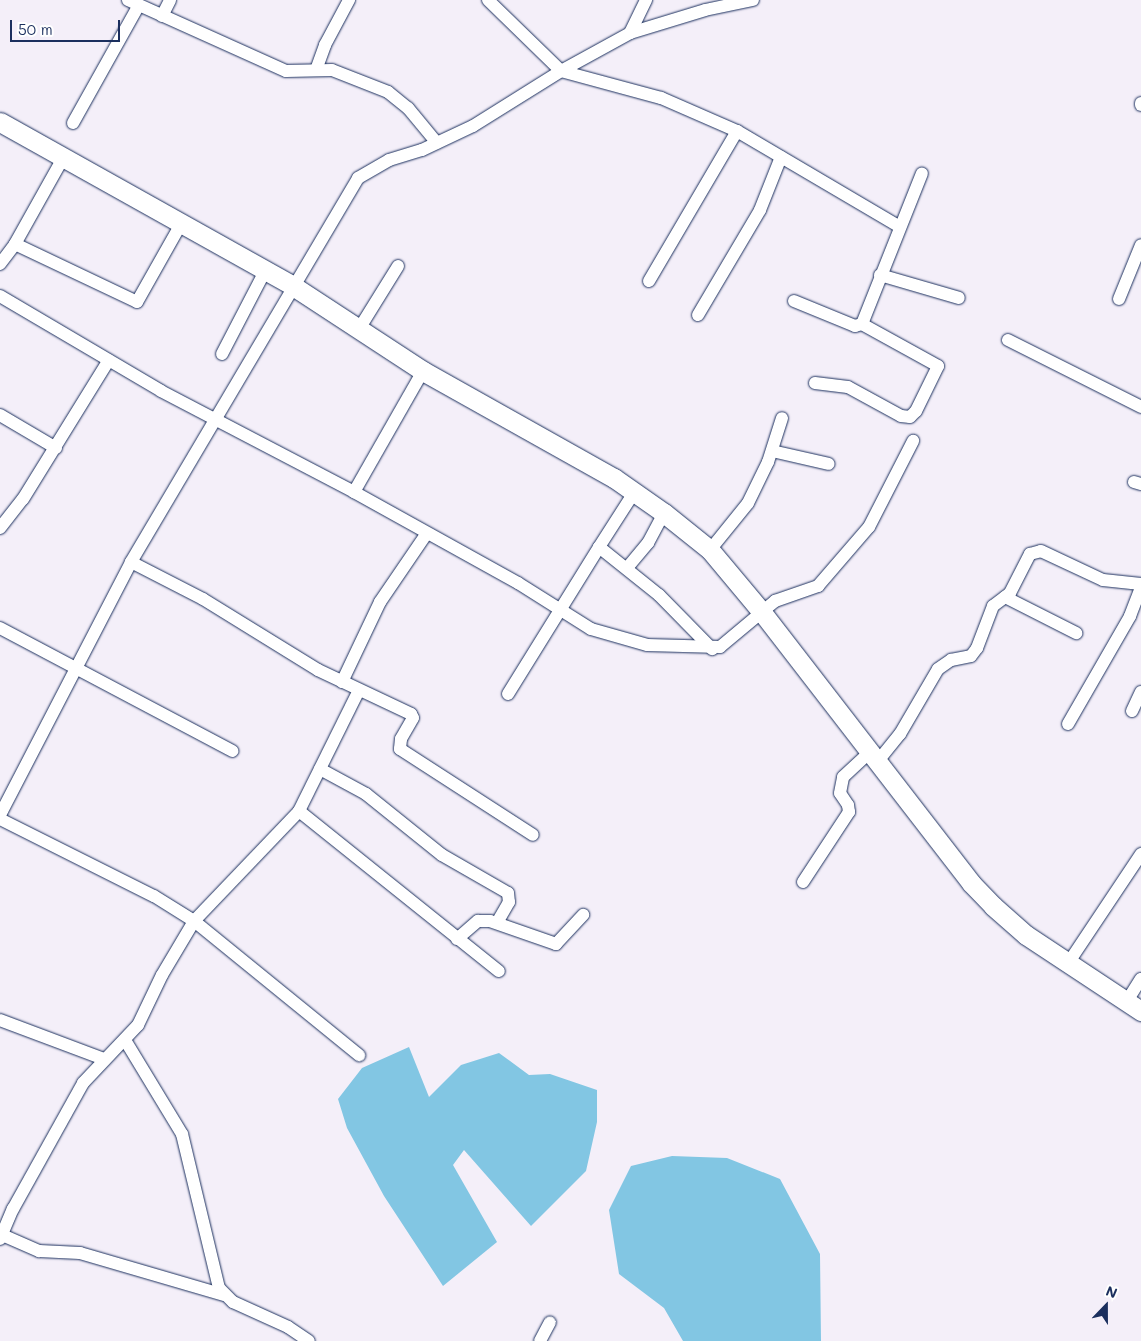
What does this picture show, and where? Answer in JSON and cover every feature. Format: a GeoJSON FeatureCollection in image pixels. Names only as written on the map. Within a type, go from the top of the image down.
{"type":"FeatureCollection","features":[{"type":"Feature","properties":{"kind":"main road"},"geometry":{"type":"LineString","coordinates":[[0,122],[293,286],[423,371],[635,491],[710,550],[761,610],[987,900],[1026,935],[1134,1006]]}},
{"type":"Feature","properties":{"kind":"street"},"geometry":{"type":"LineString","coordinates":[[162,16],[170,0]]}},
{"type":"Feature","properties":{"kind":"street"},"geometry":{"type":"LineString","coordinates":[[316,70],[325,45],[349,0]]}},
{"type":"Feature","properties":{"kind":"street"},"geometry":{"type":"LineString","coordinates":[[488,0],[560,71],[661,98],[737,132],[900,226]]}},
{"type":"Feature","properties":{"kind":"street"},"geometry":{"type":"LineString","coordinates":[[630,33],[646,0]]}},
{"type":"Feature","properties":{"kind":"street"},"geometry":{"type":"LineString","coordinates":[[358,1055],[194,922],[137,886],[0,817],[131,562],[358,178],[389,160],[437,143],[473,126],[560,71],[630,33],[705,10],[753,0]]}},
{"type":"Feature","properties":{"kind":"street"},"geometry":{"type":"LineString","coordinates":[[73,123],[134,3],[286,70],[332,70],[388,92],[403,103],[437,143]]}},
{"type":"Feature","properties":{"kind":"street"},"geometry":{"type":"LineString","coordinates":[[649,281],[737,132]]}},
{"type":"Feature","properties":{"kind":"street"},"geometry":{"type":"LineString","coordinates":[[698,315],[760,210],[781,157]]}},
{"type":"Feature","properties":{"kind":"street"},"geometry":{"type":"LineString","coordinates":[[0,264],[15,244],[63,158]]}},
{"type":"Feature","properties":{"kind":"street"},"geometry":{"type":"LineString","coordinates":[[862,324],[922,173]]}},
{"type":"Feature","properties":{"kind":"street"},"geometry":{"type":"LineString","coordinates":[[15,244],[130,302],[137,302],[181,224]]}},
{"type":"Feature","properties":{"kind":"street"},"geometry":{"type":"LineString","coordinates":[[1119,299],[1141,245]]}},
{"type":"Feature","properties":{"kind":"street"},"geometry":{"type":"LineString","coordinates":[[359,329],[398,266]]}},
{"type":"Feature","properties":{"kind":"street"},"geometry":{"type":"LineString","coordinates":[[222,354],[265,271]]}},
{"type":"Feature","properties":{"kind":"street"},"geometry":{"type":"LineString","coordinates":[[880,275],[959,298]]}},
{"type":"Feature","properties":{"kind":"street"},"geometry":{"type":"LineString","coordinates":[[0,296],[215,420],[354,492],[591,628],[616,638],[669,648],[712,649],[726,642],[761,610],[826,580],[870,527],[913,441]]}},
{"type":"Feature","properties":{"kind":"street"},"geometry":{"type":"LineString","coordinates":[[794,300],[856,326],[862,324],[938,366],[916,411],[910,416],[901,416],[848,387],[815,383]]}},
{"type":"Feature","properties":{"kind":"street"},"geometry":{"type":"LineString","coordinates":[[1008,340],[1141,407]]}},
{"type":"Feature","properties":{"kind":"street"},"geometry":{"type":"LineString","coordinates":[[0,528],[56,448],[109,360]]}},
{"type":"Feature","properties":{"kind":"street"},"geometry":{"type":"LineString","coordinates":[[354,492],[423,371]]}},
{"type":"Feature","properties":{"kind":"street"},"geometry":{"type":"LineString","coordinates":[[0,415],[56,448]]}},
{"type":"Feature","properties":{"kind":"street"},"geometry":{"type":"LineString","coordinates":[[710,550],[748,503],[772,451],[782,418]]}},
{"type":"Feature","properties":{"kind":"street"},"geometry":{"type":"LineString","coordinates":[[772,451],[829,464]]}},
{"type":"Feature","properties":{"kind":"street"},"geometry":{"type":"LineString","coordinates":[[508,694],[635,491]]}},
{"type":"Feature","properties":{"kind":"street"},"geometry":{"type":"LineString","coordinates":[[627,568],[648,543],[664,514]]}},
{"type":"Feature","properties":{"kind":"street"},"geometry":{"type":"LineString","coordinates":[[342,682],[380,602],[427,533]]}},
{"type":"Feature","properties":{"kind":"street"},"geometry":{"type":"LineString","coordinates":[[599,547],[627,568],[712,649]]}},
{"type":"Feature","properties":{"kind":"street"},"geometry":{"type":"LineString","coordinates":[[803,882],[849,812],[848,805],[840,793],[843,777],[874,756],[900,734],[938,669],[951,660],[972,656],[996,602],[1005,597],[1025,561],[1035,550],[1103,580],[1141,586],[1130,616],[1068,724]]}},
{"type":"Feature","properties":{"kind":"street"},"geometry":{"type":"LineString","coordinates":[[131,562],[203,599],[293,656],[358,690],[411,714],[412,724],[399,743],[400,748],[410,757],[534,835]]}},
{"type":"Feature","properties":{"kind":"street"},"geometry":{"type":"LineString","coordinates":[[1005,597],[1076,633]]}},
{"type":"Feature","properties":{"kind":"street"},"geometry":{"type":"LineString","coordinates":[[0,628],[232,751]]}},
{"type":"Feature","properties":{"kind":"street"},"geometry":{"type":"LineString","coordinates":[[309,1341],[224,1295],[80,1253],[39,1251],[0,1236],[66,1110],[83,1083],[138,1025],[162,975],[194,922],[299,811],[358,690]]}},
{"type":"Feature","properties":{"kind":"street"},"geometry":{"type":"LineString","coordinates":[[1132,711],[1141,692]]}},
{"type":"Feature","properties":{"kind":"street"},"geometry":{"type":"LineString","coordinates":[[320,769],[366,794],[442,855],[508,893],[509,902],[497,923]]}},
{"type":"Feature","properties":{"kind":"street"},"geometry":{"type":"LineString","coordinates":[[299,811],[499,971]]}},
{"type":"Feature","properties":{"kind":"street"},"geometry":{"type":"LineString","coordinates":[[1069,962],[1141,854]]}},
{"type":"Feature","properties":{"kind":"street"},"geometry":{"type":"LineString","coordinates":[[458,938],[478,921],[497,923],[556,944],[583,915]]}},
{"type":"Feature","properties":{"kind":"street"},"geometry":{"type":"LineString","coordinates":[[1134,1006],[1141,979]]}},
{"type":"Feature","properties":{"kind":"street"},"geometry":{"type":"LineString","coordinates":[[0,1020],[104,1059]]}},
{"type":"Feature","properties":{"kind":"street"},"geometry":{"type":"LineString","coordinates":[[125,1040],[182,1134],[219,1288],[224,1295]]}},
{"type":"Feature","properties":{"kind":"street"},"geometry":{"type":"LineString","coordinates":[[540,1341],[550,1322]]}},
{"type":"Feature","properties":{"kind":"water"},"geometry":{"type":"Polygon","coordinates":[[[409,1047],[429,1097],[461,1065],[499,1053],[529,1075],[550,1074],[597,1090],[597,1122],[586,1171],[531,1226],[464,1150],[453,1165],[497,1242],[443,1286],[384,1196],[347,1128],[338,1099],[362,1068],[409,1047]]]}},
{"type":"Feature","properties":{"kind":"water"},"geometry":{"type":"Polygon","coordinates":[[[672,1156],[727,1158],[780,1179],[820,1254],[821,1341],[683,1341],[664,1308],[619,1274],[609,1210],[631,1166],[672,1156]]]}}]}
